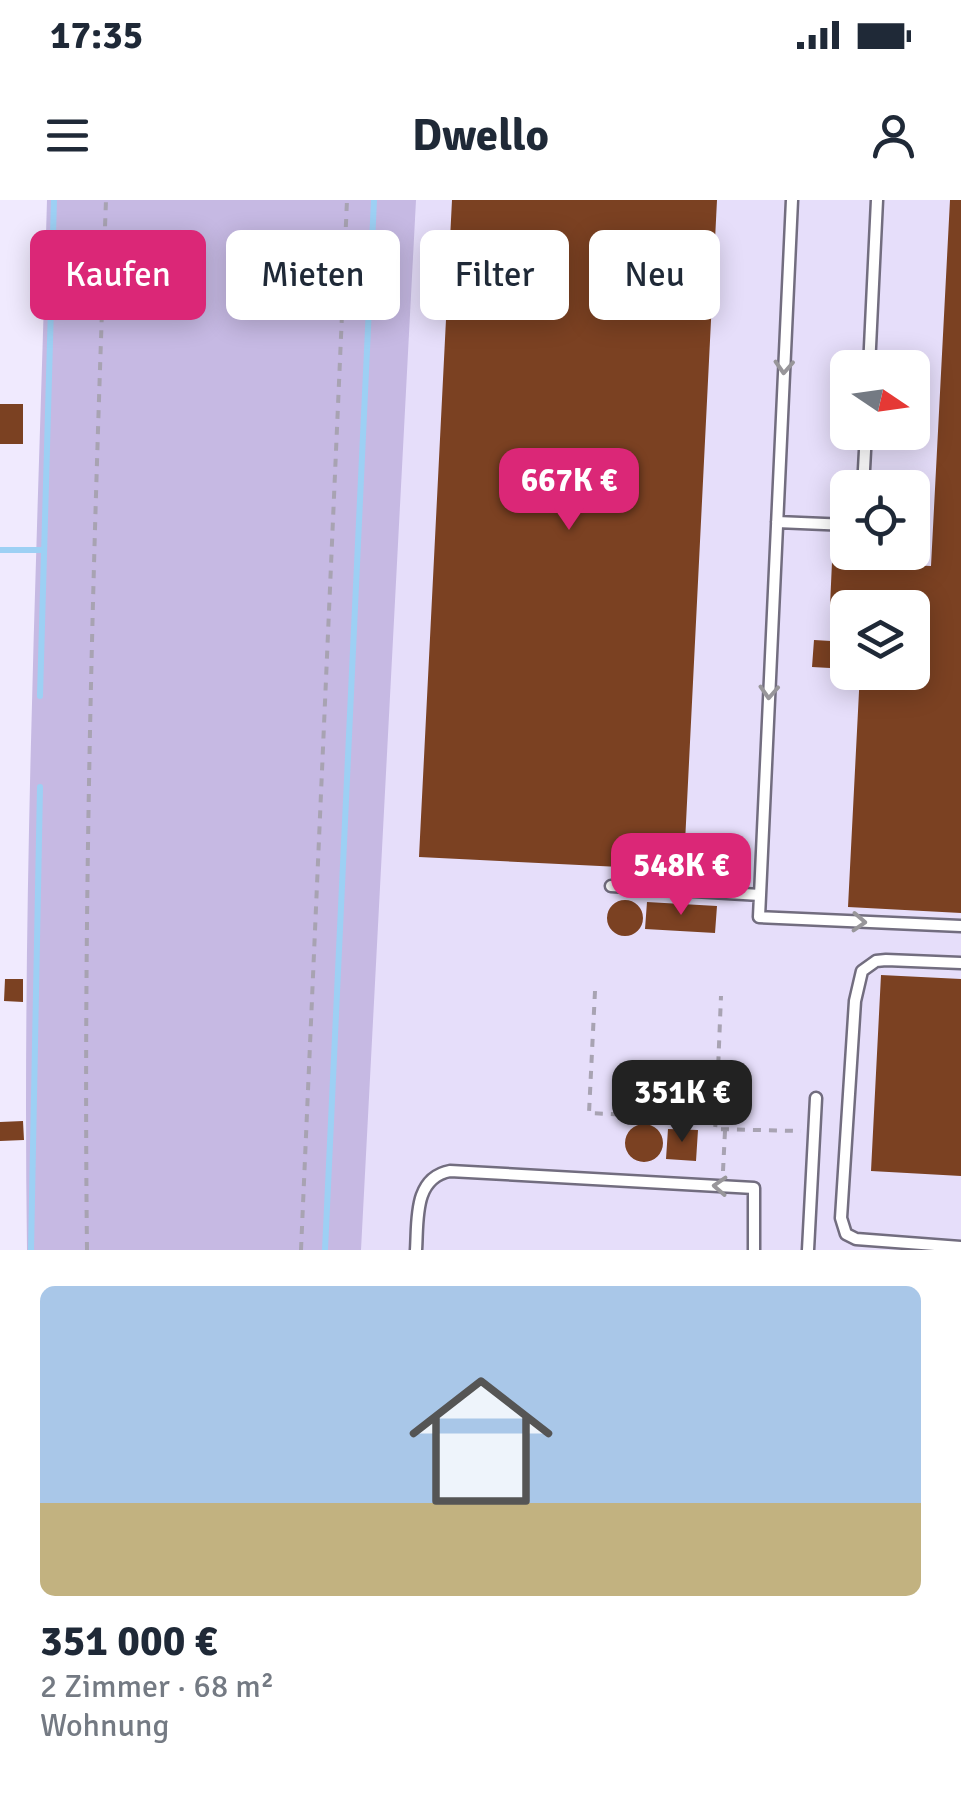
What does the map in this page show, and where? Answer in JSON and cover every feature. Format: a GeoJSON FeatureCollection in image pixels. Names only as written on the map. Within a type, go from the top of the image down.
{"type":"FeatureCollection","features":[{"type":"Feature","properties":{"kind":"lane"},"geometry":{"type":"LineString","coordinates":[[792,200],[759,917],[961,926]]}},
{"type":"Feature","properties":{"kind":"lane"},"geometry":{"type":"LineString","coordinates":[[870,350],[877,200]]}},
{"type":"Feature","properties":{"kind":"lane"},"geometry":{"type":"LineString","coordinates":[[777,522],[830,524]]}},
{"type":"Feature","properties":{"kind":"lane"},"geometry":{"type":"LineString","coordinates":[[611,886],[760,895]]}},
{"type":"Feature","properties":{"kind":"lane"},"geometry":{"type":"LineString","coordinates":[[961,963],[876,960],[862,971],[855,1000],[842,1218],[846,1234],[856,1240],[961,1247]]}},
{"type":"Feature","properties":{"kind":"lane"},"geometry":{"type":"LineString","coordinates":[[808,1250],[816,1098]]}},
{"type":"Feature","properties":{"kind":"lane"},"geometry":{"type":"LineString","coordinates":[[416,1250],[420,1201],[427,1184],[443,1172],[754,1188],[754,1250]]}},
{"type":"Feature","properties":{"kind":"path"},"geometry":{"type":"LineString","coordinates":[[87,1250],[85,1045],[96,479],[106,200]]}},
{"type":"Feature","properties":{"kind":"path"},"geometry":{"type":"LineString","coordinates":[[300,1250],[347,200]]}},
{"type":"Feature","properties":{"kind":"path"},"geometry":{"type":"LineString","coordinates":[[594,991],[589,1113],[716,1119]]}},
{"type":"Feature","properties":{"kind":"path"},"geometry":{"type":"LineString","coordinates":[[721,996],[715,1129],[814,1131]]}},
{"type":"Feature","properties":{"kind":"path"},"geometry":{"type":"LineString","coordinates":[[722,1186],[725,1129]]}},
{"type":"Feature","properties":{"kind":"shaded area"},"geometry":{"type":"Polygon","coordinates":[[[47,200],[416,200],[361,1250],[27,1250],[28,856],[43,320],[206,320],[206,230],[46,230],[47,200]]]}},
{"type":"Feature","properties":{"kind":"shaded area"},"geometry":{"type":"Polygon","coordinates":[[[408,200],[961,200],[961,1250],[355,1250],[408,200]]]}},
{"type":"Feature","properties":{"kind":"building"},"geometry":{"type":"Polygon","coordinates":[[[452,200],[717,200],[716,230],[589,230],[589,320],[711,320],[683,883],[619,880],[620,867],[419,857],[446,320],[569,320],[569,230],[450,230],[452,200]]]}},
{"type":"Feature","properties":{"kind":"building"},"geometry":{"type":"Polygon","coordinates":[[[950,200],[961,200],[961,913],[848,907],[859,690],[930,690],[930,590],[831,590],[832,570],[930,570],[950,200]]]}},
{"type":"Feature","properties":{"kind":"building"},"geometry":{"type":"Polygon","coordinates":[[[0,404],[23,404],[23,444],[0,444],[0,404]]]}},
{"type":"Feature","properties":{"kind":"building"},"geometry":{"type":"Polygon","coordinates":[[[814,640],[830,641],[830,668],[812,667],[814,640]]]}},
{"type":"Feature","properties":{"kind":"building"},"geometry":{"type":"Polygon","coordinates":[[[625,900],[638,905],[643,918],[638,931],[625,936],[612,931],[607,918],[612,905],[625,900]]]}},
{"type":"Feature","properties":{"kind":"building"},"geometry":{"type":"Polygon","coordinates":[[[647,902],[717,906],[715,933],[645,929],[647,902]]]}},
{"type":"Feature","properties":{"kind":"building"},"geometry":{"type":"Polygon","coordinates":[[[881,975],[961,979],[961,1176],[871,1171],[881,975]]]}},
{"type":"Feature","properties":{"kind":"building"},"geometry":{"type":"Polygon","coordinates":[[[5,979],[23,979],[23,1002],[4,1001],[5,979]]]}},
{"type":"Feature","properties":{"kind":"building"},"geometry":{"type":"Polygon","coordinates":[[[23,1121],[24,1140],[0,1141],[0,1122],[23,1121]]]}},
{"type":"Feature","properties":{"kind":"building"},"geometry":{"type":"Polygon","coordinates":[[[644,1124],[658,1129],[663,1143],[658,1157],[644,1162],[630,1157],[625,1143],[630,1129],[644,1124]]]}},
{"type":"Feature","properties":{"kind":"building"},"geometry":{"type":"Polygon","coordinates":[[[668,1129],[698,1130],[696,1161],[666,1159],[668,1129]]]}},
{"type":"Feature","properties":{"kind":"waterway"},"geometry":{"type":"LineString","coordinates":[[40,696],[54,200]]}},
{"type":"Feature","properties":{"kind":"waterway"},"geometry":{"type":"LineString","coordinates":[[325,1250],[374,200]]}},
{"type":"Feature","properties":{"kind":"waterway"},"geometry":{"type":"LineString","coordinates":[[0,550],[44,550]]}},
{"type":"Feature","properties":{"kind":"waterway"},"geometry":{"type":"LineString","coordinates":[[31,1250],[40,787]]}}]}
